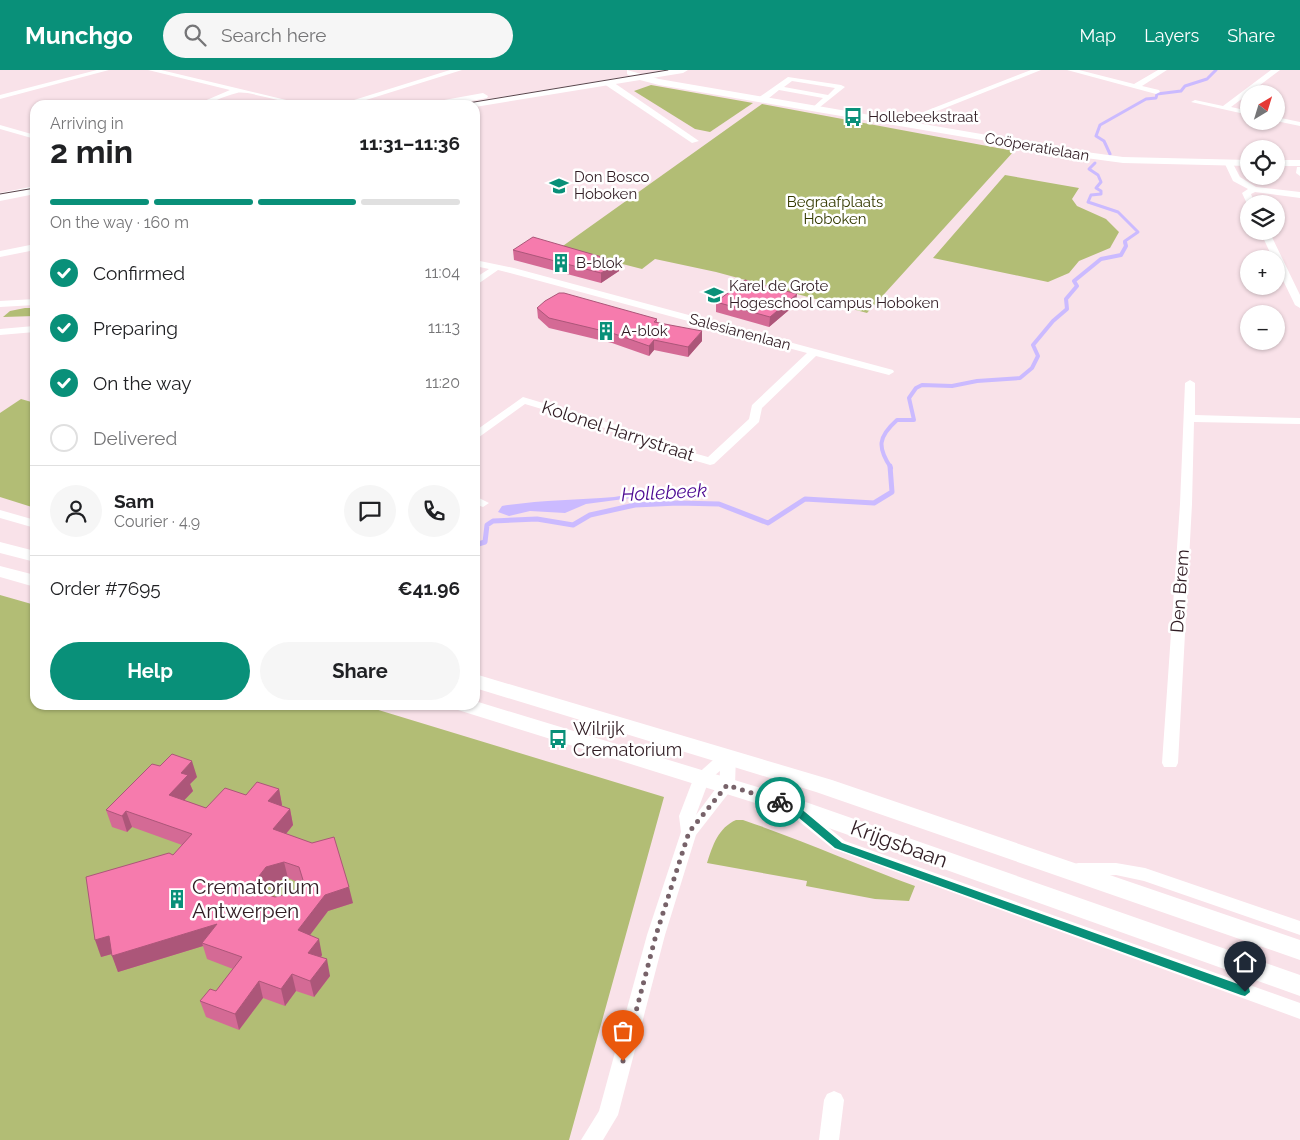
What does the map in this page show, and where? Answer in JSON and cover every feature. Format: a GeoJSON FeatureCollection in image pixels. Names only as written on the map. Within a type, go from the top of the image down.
{"type":"FeatureCollection","features":[{"type":"Feature","properties":{"kind":"main road"},"geometry":{"type":"LineString","coordinates":[[465,100],[637,73],[683,70]]}},
{"type":"Feature","properties":{"kind":"main road"},"geometry":{"type":"LineString","coordinates":[[480,103],[607,82],[637,73]]}},
{"type":"Feature","properties":{"kind":"main road"},"geometry":{"type":"LineString","coordinates":[[0,190],[30,185]]}},
{"type":"Feature","properties":{"kind":"main road"},"geometry":{"type":"LineString","coordinates":[[0,197],[30,191]]}},
{"type":"Feature","properties":{"kind":"main road"},"geometry":{"type":"LineString","coordinates":[[0,548],[30,556]]}},
{"type":"Feature","properties":{"kind":"main road"},"geometry":{"type":"LineString","coordinates":[[0,571],[30,579]]}},
{"type":"Feature","properties":{"kind":"main road","name":"Krijgsbaan"},"geometry":{"type":"LineString","coordinates":[[480,682],[824,786],[1300,950]]}},
{"type":"Feature","properties":{"kind":"main road","name":"Krijgsbaan"},"geometry":{"type":"LineString","coordinates":[[480,710],[789,805],[1300,986]]}},
{"type":"Feature","properties":{"kind":"street"},"geometry":{"type":"LineString","coordinates":[[0,97],[105,70]]}},
{"type":"Feature","properties":{"kind":"street"},"geometry":{"type":"LineString","coordinates":[[152,70],[281,100]]}},
{"type":"Feature","properties":{"kind":"street"},"geometry":{"type":"LineString","coordinates":[[359,100],[458,70]]}},
{"type":"Feature","properties":{"kind":"street"},"geometry":{"type":"LineString","coordinates":[[899,123],[1037,70]]}},
{"type":"Feature","properties":{"kind":"street"},"geometry":{"type":"LineString","coordinates":[[1071,70],[1156,92]]}},
{"type":"Feature","properties":{"kind":"street"},"geometry":{"type":"LineString","coordinates":[[1136,87],[1163,70]]}},
{"type":"Feature","properties":{"kind":"street"},"geometry":{"type":"LineString","coordinates":[[1225,108],[1276,70]]}},
{"type":"Feature","properties":{"kind":"street","name":"Coöperatielaan"},"geometry":{"type":"LineString","coordinates":[[637,73],[761,100],[1111,159],[1240,163]]}},
{"type":"Feature","properties":{"kind":"street"},"geometry":{"type":"LineString","coordinates":[[761,100],[791,79],[841,87],[815,109]]}},
{"type":"Feature","properties":{"kind":"street"},"geometry":{"type":"LineString","coordinates":[[607,82],[695,141]]}},
{"type":"Feature","properties":{"kind":"street"},"geometry":{"type":"LineString","coordinates":[[778,88],[829,97]]}},
{"type":"Feature","properties":{"kind":"street"},"geometry":{"type":"LineString","coordinates":[[212,100],[237,90]]}},
{"type":"Feature","properties":{"kind":"street"},"geometry":{"type":"LineString","coordinates":[[1196,102],[1240,111]]}},
{"type":"Feature","properties":{"kind":"street"},"geometry":{"type":"LineString","coordinates":[[1285,121],[1300,124]]}},
{"type":"Feature","properties":{"kind":"street"},"geometry":{"type":"LineString","coordinates":[[0,127],[30,135]]}},
{"type":"Feature","properties":{"kind":"street"},"geometry":{"type":"LineString","coordinates":[[1228,162],[1236,179],[1254,189],[1300,195]]}},
{"type":"Feature","properties":{"kind":"street"},"geometry":{"type":"LineString","coordinates":[[1285,163],[1300,163]]}},
{"type":"Feature","properties":{"kind":"street"},"geometry":{"type":"LineString","coordinates":[[1247,195],[1246,193],[1254,189]]}},
{"type":"Feature","properties":{"kind":"street"},"geometry":{"type":"LineString","coordinates":[[1268,240],[1300,305]]}},
{"type":"Feature","properties":{"kind":"street"},"geometry":{"type":"LineString","coordinates":[[0,254],[30,248]]}},
{"type":"Feature","properties":{"kind":"street","name":"Salesianenlaan"},"geometry":{"type":"LineString","coordinates":[[480,264],[889,372]]}},
{"type":"Feature","properties":{"kind":"street"},"geometry":{"type":"LineString","coordinates":[[480,280],[497,268]]}},
{"type":"Feature","properties":{"kind":"street"},"geometry":{"type":"LineString","coordinates":[[1289,284],[1300,284]]}},
{"type":"Feature","properties":{"kind":"street"},"geometry":{"type":"LineString","coordinates":[[0,304],[30,302]]}},
{"type":"Feature","properties":{"kind":"street"},"geometry":{"type":"LineString","coordinates":[[0,332],[30,330]]}},
{"type":"Feature","properties":{"kind":"street","name":"Kolonel Harrystraat"},"geometry":{"type":"LineString","coordinates":[[480,433],[523,400],[618,429],[625,437],[710,462],[755,420],[756,407],[814,352]]}},
{"type":"Feature","properties":{"kind":"street","name":"Den Brem"},"geometry":{"type":"LineString","coordinates":[[1170,763],[1190,383]]}},
{"type":"Feature","properties":{"kind":"street"},"geometry":{"type":"LineString","coordinates":[[1189,418],[1300,421]]}},
{"type":"Feature","properties":{"kind":"street"},"geometry":{"type":"LineString","coordinates":[[0,514],[30,523]]}},
{"type":"Feature","properties":{"kind":"street"},"geometry":{"type":"LineString","coordinates":[[689,832],[687,816],[702,777],[728,756]]}},
{"type":"Feature","properties":{"kind":"street"},"geometry":{"type":"LineString","coordinates":[[591,1140],[608,1115],[656,935],[689,832],[727,785],[728,756]]}},
{"type":"Feature","properties":{"kind":"street"},"geometry":{"type":"LineString","coordinates":[[789,805],[839,845],[1300,1011]]}},
{"type":"Feature","properties":{"kind":"street"},"geometry":{"type":"LineString","coordinates":[[1071,871],[1116,869],[1145,875],[1300,928]]}},
{"type":"Feature","properties":{"kind":"street"},"geometry":{"type":"LineString","coordinates":[[829,1140],[834,1100]]}},
{"type":"Feature","properties":{"kind":"green space"},"geometry":{"type":"Polygon","coordinates":[[[651,85],[753,103],[710,132],[695,129],[634,91],[651,85]]]}},
{"type":"Feature","properties":{"kind":"green space","name":"Begraafplaats Hoboken"},"geometry":{"type":"Polygon","coordinates":[[[762,104],[1014,151],[867,313],[716,272],[655,259],[642,269],[560,248],[762,104]]]}},
{"type":"Feature","properties":{"kind":"green space"},"geometry":{"type":"Polygon","coordinates":[[[1005,175],[1079,188],[1072,199],[1077,206],[1106,219],[1119,232],[1110,248],[1079,261],[1069,273],[1048,282],[933,258],[1005,175]]]}},
{"type":"Feature","properties":{"kind":"green space"},"geometry":{"type":"Polygon","coordinates":[[[30,308],[30,316],[3,317],[10,311],[30,308]]]}},
{"type":"Feature","properties":{"kind":"green space"},"geometry":{"type":"Polygon","coordinates":[[[21,399],[30,402],[30,506],[0,497],[0,413],[21,399]]]}},
{"type":"Feature","properties":{"kind":"green space"},"geometry":{"type":"Polygon","coordinates":[[[0,595],[30,604],[30,710],[378,710],[664,797],[569,1140],[0,1140],[0,595]]]}},
{"type":"Feature","properties":{"kind":"green space"},"geometry":{"type":"Polygon","coordinates":[[[736,820],[743,820],[765,828],[915,886],[909,901],[875,899],[806,886],[807,881],[707,863],[720,832],[736,820]]]}},
{"type":"Feature","properties":{"kind":"shaded area"},"geometry":{"type":"Polygon","coordinates":[[[664,489],[662,494],[586,504],[565,513],[530,511],[509,516],[498,512],[502,506],[516,504],[614,497],[664,489]]]}},
{"type":"Feature","properties":{"kind":"building"},"geometry":{"type":"Polygon","coordinates":[[[533,237],[619,262],[601,273],[513,250],[533,237]]]}},
{"type":"Feature","properties":{"kind":"building"},"geometry":{"type":"Polygon","coordinates":[[[745,280],[797,294],[770,317],[716,302],[745,280]]]}},
{"type":"Feature","properties":{"kind":"building"},"geometry":{"type":"Polygon","coordinates":[[[559,293],[657,319],[654,322],[702,331],[688,347],[654,340],[649,346],[612,333],[549,318],[537,308],[559,293]]]}},
{"type":"Feature","properties":{"kind":"building","name":"Crematorium Antwerpen"},"geometry":{"type":"Polygon","coordinates":[[[172,754],[192,761],[181,773],[188,775],[169,795],[206,808],[225,788],[246,795],[257,782],[279,789],[268,801],[290,809],[273,829],[312,843],[334,837],[349,887],[325,895],[298,930],[319,939],[308,953],[327,959],[310,981],[292,974],[281,989],[259,981],[235,1014],[200,1001],[210,989],[216,991],[242,957],[202,943],[217,924],[112,956],[109,936],[95,940],[86,877],[169,853],[173,855],[192,834],[126,811],[122,816],[106,810],[152,764],[160,766],[172,754]],[[284,862],[266,867],[256,880],[259,892],[275,897],[292,893],[303,880],[299,867],[284,862]]]}},
{"type":"Feature","properties":{"kind":"waterway","name":"Hollebeek"},"geometry":{"type":"LineString","coordinates":[[1110,154],[1104,141],[1096,136],[1100,125],[1146,99],[1156,98],[1157,94],[1181,91],[1185,86],[1207,79],[1216,70]]}},
{"type":"Feature","properties":{"kind":"waterway","name":"Hollebeek"},"geometry":{"type":"LineString","coordinates":[[1095,163],[1089,169],[1098,175],[1101,182],[1096,188],[1101,191],[1101,194],[1091,195],[1088,202],[1118,212],[1138,232],[1125,242]]}},
{"type":"Feature","properties":{"kind":"waterway","name":"Hollebeek"},"geometry":{"type":"LineString","coordinates":[[890,467],[883,454],[883,437],[897,420],[914,420],[909,398],[916,388],[922,385],[952,386],[977,381],[1020,378],[1032,368],[1038,356],[1033,345],[1053,321],[1067,309],[1066,299],[1077,286],[1074,281],[1101,259],[1121,255],[1126,246],[1125,242]]}},
{"type":"Feature","properties":{"kind":"waterway","name":"Hollebeek"},"geometry":{"type":"LineString","coordinates":[[480,544],[485,542],[487,525],[493,521],[537,519],[573,525],[590,515],[635,505],[719,504],[768,523],[805,499],[874,503],[892,492],[890,467]]}},
{"type":"Feature","properties":{"kind":"tram line"},"geometry":{"type":"LineString","coordinates":[[480,101],[668,70]]}},
{"type":"Feature","properties":{"kind":"tram line"},"geometry":{"type":"LineString","coordinates":[[0,194],[30,189]]}},
{"type":"Feature","properties":{"kind":"way so far"},"geometry":{"type":"LineString","coordinates":[[623,1061],[656,935],[689,832],[700,821],[727,785],[780,802]]}},
{"type":"Feature","properties":{"kind":"place","name":"Hollebeekstraat"},"geometry":{"type":"Point","coordinates":[853,117]}},
{"type":"Feature","properties":{"kind":"place","name":"Don Bosco Hoboken"},"geometry":{"type":"Point","coordinates":[559,186]}},
{"type":"Feature","properties":{"kind":"place","name":"B-blok"},"geometry":{"type":"Point","coordinates":[561,263]}},
{"type":"Feature","properties":{"kind":"place","name":"Karel de Grote Hogeschool campus Hoboken"},"geometry":{"type":"Point","coordinates":[714,295]}},
{"type":"Feature","properties":{"kind":"place","name":"A-blok"},"geometry":{"type":"Point","coordinates":[606,331]}},
{"type":"Feature","properties":{"kind":"place","name":"Wilrijk Crematorium"},"geometry":{"type":"Point","coordinates":[558,739]}},
{"type":"Feature","properties":{"kind":"place","name":"Crematorium Antwerpen"},"geometry":{"type":"Point","coordinates":[177,899]}},
{"type":"Feature","properties":{"kind":"route"},"geometry":{"type":"LineString","coordinates":[[780,802],[789,805],[839,845],[1245,992]]}}]}
